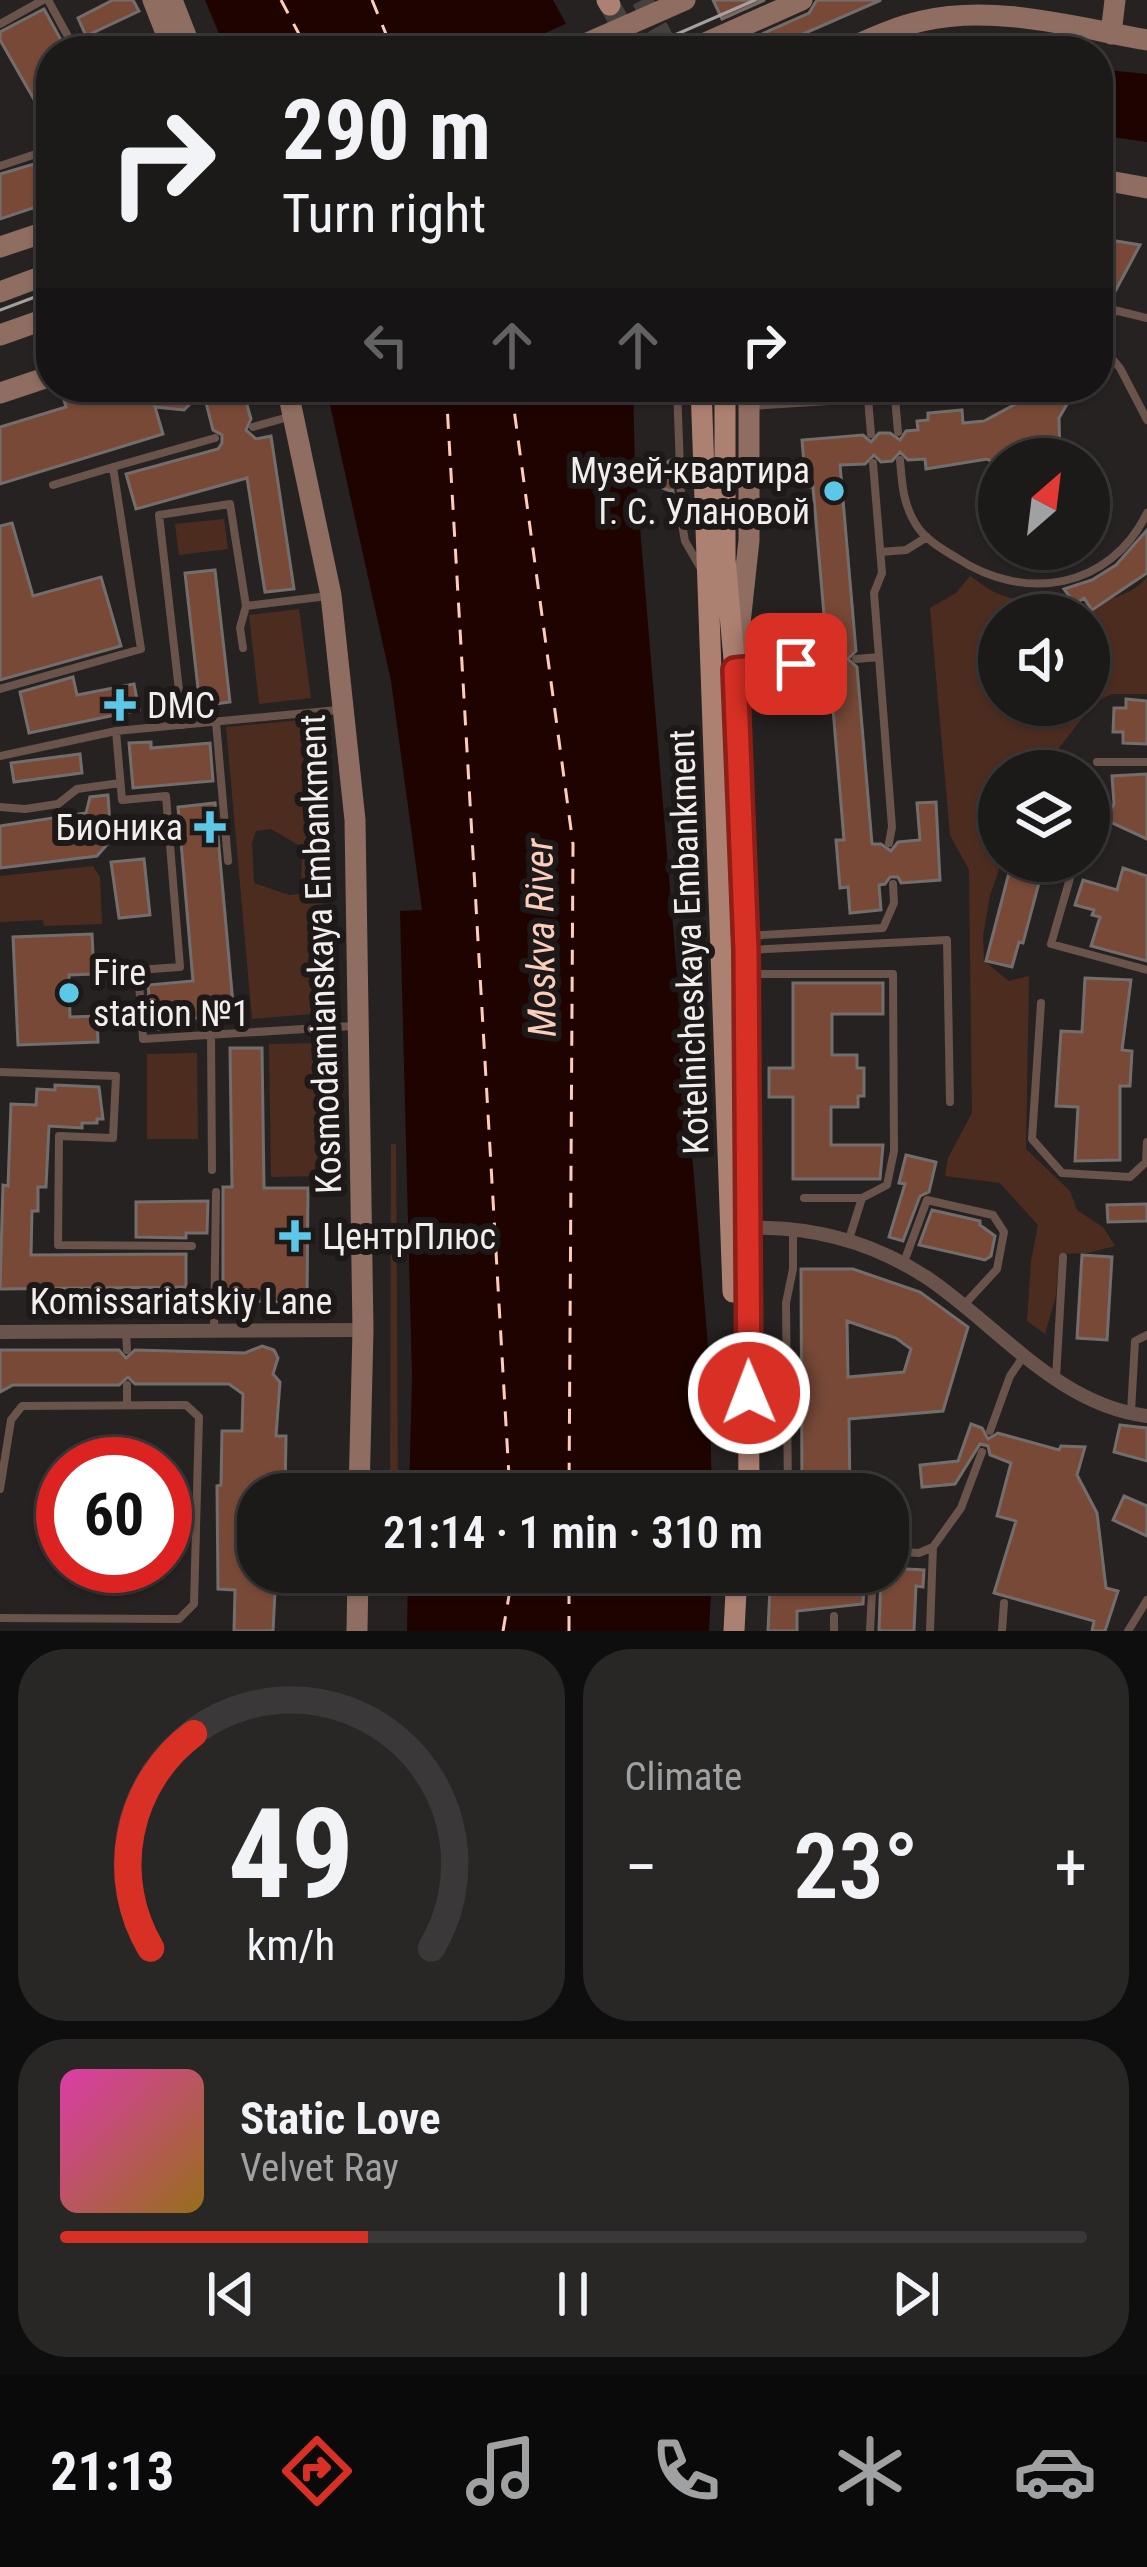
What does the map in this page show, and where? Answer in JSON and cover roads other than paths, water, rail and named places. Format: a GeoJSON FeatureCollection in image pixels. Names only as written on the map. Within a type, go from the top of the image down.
{"type":"FeatureCollection","features":[{"type":"Feature","properties":{"kind":"main road"},"geometry":{"type":"LineString","coordinates":[[153,0],[167,36]]}},
{"type":"Feature","properties":{"kind":"main road"},"geometry":{"type":"LineString","coordinates":[[172,0],[186,36]]}},
{"type":"Feature","properties":{"kind":"main road"},"geometry":{"type":"LineString","coordinates":[[603,36],[685,0]]}},
{"type":"Feature","properties":{"kind":"main road"},"geometry":{"type":"LineString","coordinates":[[722,36],[802,0]]}},
{"type":"Feature","properties":{"kind":"main road"},"geometry":{"type":"LineString","coordinates":[[1111,34],[1115,0]]}},
{"type":"Feature","properties":{"kind":"main road"},"geometry":{"type":"LineString","coordinates":[[877,36],[948,16],[998,15],[1147,40]]}},
{"type":"Feature","properties":{"kind":"main road"},"geometry":{"type":"LineString","coordinates":[[1113,183],[1147,188]]}},
{"type":"Feature","properties":{"kind":"main road"},"geometry":{"type":"LineString","coordinates":[[0,247],[36,235]]}},
{"type":"Feature","properties":{"kind":"main road"},"geometry":{"type":"LineString","coordinates":[[0,292],[36,279]]}},
{"type":"Feature","properties":{"kind":"main road"},"geometry":{"type":"LineString","coordinates":[[0,335],[36,322]]}},
{"type":"Feature","properties":{"kind":"main road"},"geometry":{"type":"LineString","coordinates":[[0,393],[36,381]]}},
{"type":"Feature","properties":{"kind":"main road","name":"Kosmodamianskaya Embankment"},"geometry":{"type":"LineString","coordinates":[[289,402],[332,595],[355,820],[361,1026],[360,1473]]}},
{"type":"Feature","properties":{"kind":"main road","name":"Kotelnicheskaya Embankment"},"geometry":{"type":"LineString","coordinates":[[702,402],[748,1473]]}},
{"type":"Feature","properties":{"kind":"main road","name":"Kotelnicheskaya Embankment"},"geometry":{"type":"LineString","coordinates":[[724,402],[725,559],[735,670],[746,943],[737,1473]]}},
{"type":"Feature","properties":{"kind":"main road"},"geometry":{"type":"LineString","coordinates":[[735,670],[748,557],[749,402]]}},
{"type":"Feature","properties":{"kind":"main road"},"geometry":{"type":"LineString","coordinates":[[357,1631],[358,1593]]}},
{"type":"Feature","properties":{"kind":"main road"},"geometry":{"type":"LineString","coordinates":[[734,1631],[736,1593]]}},
{"type":"Feature","properties":{"kind":"main road"},"geometry":{"type":"LineString","coordinates":[[747,1631],[748,1593]]}},
{"type":"Feature","properties":{"kind":"street"},"geometry":{"type":"LineString","coordinates":[[740,1229],[793,1228],[849,1239],[904,1264],[1023,1357],[1104,1405],[1139,1415]]}},
{"type":"Feature","properties":{"kind":"street","name":"Komissariatskiy Lane"},"geometry":{"type":"LineString","coordinates":[[0,1332],[363,1330]]}},
{"type":"Feature","properties":{"kind":"lane"},"geometry":{"type":"LineString","coordinates":[[0,24],[45,0],[67,36]]}},
{"type":"Feature","properties":{"kind":"lane"},"geometry":{"type":"LineString","coordinates":[[0,166],[36,154]]}},
{"type":"Feature","properties":{"kind":"lane"},"geometry":{"type":"LineString","coordinates":[[1113,311],[1147,318]]}},
{"type":"Feature","properties":{"kind":"lane"},"geometry":{"type":"LineString","coordinates":[[1113,359],[1147,420]]}},
{"type":"Feature","properties":{"kind":"lane"},"geometry":{"type":"LineString","coordinates":[[678,402],[682,524],[708,590]]}},
{"type":"Feature","properties":{"kind":"lane"},"geometry":{"type":"LineString","coordinates":[[868,402],[871,434]]}},
{"type":"Feature","properties":{"kind":"lane"},"geometry":{"type":"LineString","coordinates":[[895,402],[898,432]]}},
{"type":"Feature","properties":{"kind":"lane"},"geometry":{"type":"LineString","coordinates":[[253,427],[293,416]]}},
{"type":"Feature","properties":{"kind":"lane"},"geometry":{"type":"LineString","coordinates":[[53,484],[215,438]]}},
{"type":"Feature","properties":{"kind":"lane"},"geometry":{"type":"LineString","coordinates":[[900,460],[903,500],[917,528],[993,578],[1020,586],[1068,580],[1113,556],[1147,513]]}},
{"type":"Feature","properties":{"kind":"lane"},"geometry":{"type":"LineString","coordinates":[[873,463],[881,573],[874,593],[892,827],[889,843]]}},
{"type":"Feature","properties":{"kind":"lane"},"geometry":{"type":"LineString","coordinates":[[0,689],[141,649],[113,466]]}},
{"type":"Feature","properties":{"kind":"lane"},"geometry":{"type":"LineString","coordinates":[[183,725],[159,515],[230,504],[246,606],[240,628],[242,648]]}},
{"type":"Feature","properties":{"kind":"lane"},"geometry":{"type":"LineString","coordinates":[[880,552],[906,550],[927,536]]}},
{"type":"Feature","properties":{"kind":"lane"},"geometry":{"type":"LineString","coordinates":[[246,606],[332,595]]}},
{"type":"Feature","properties":{"kind":"lane"},"geometry":{"type":"LineString","coordinates":[[856,659],[879,657]]}},
{"type":"Feature","properties":{"kind":"lane"},"geometry":{"type":"LineString","coordinates":[[735,670],[824,662]]}},
{"type":"Feature","properties":{"kind":"lane"},"geometry":{"type":"LineString","coordinates":[[0,756],[116,731],[346,709]]}},
{"type":"Feature","properties":{"kind":"lane"},"geometry":{"type":"LineString","coordinates":[[216,722],[228,861]]}},
{"type":"Feature","properties":{"kind":"lane"},"geometry":{"type":"LineString","coordinates":[[116,731],[122,800],[166,796],[180,967],[137,970],[143,1039],[361,1026]]}},
{"type":"Feature","properties":{"kind":"lane"},"geometry":{"type":"LineString","coordinates":[[1110,762],[1147,762]]}},
{"type":"Feature","properties":{"kind":"lane"},"geometry":{"type":"LineString","coordinates":[[0,807],[58,804],[77,789],[120,783]]}},
{"type":"Feature","properties":{"kind":"lane"},"geometry":{"type":"LineString","coordinates":[[1070,882],[1051,944],[1147,970]]}},
{"type":"Feature","properties":{"kind":"lane"},"geometry":{"type":"LineString","coordinates":[[746,943],[883,928],[894,903],[893,884]]}},
{"type":"Feature","properties":{"kind":"lane"},"geometry":{"type":"LineString","coordinates":[[746,943],[947,940],[950,1102]]}},
{"type":"Feature","properties":{"kind":"lane"},"geometry":{"type":"LineString","coordinates":[[745,974],[893,974],[894,1151],[887,1185],[862,1198],[803,1198]]}},
{"type":"Feature","properties":{"kind":"lane"},"geometry":{"type":"LineString","coordinates":[[1041,1004],[1032,1139],[1062,1173],[1130,1177],[1146,1162],[1147,1142]]}},
{"type":"Feature","properties":{"kind":"lane"},"geometry":{"type":"LineString","coordinates":[[211,1034],[212,1170]]}},
{"type":"Feature","properties":{"kind":"lane"},"geometry":{"type":"LineString","coordinates":[[0,1072],[116,1076],[112,1138],[59,1136],[58,1245],[192,1246]]}},
{"type":"Feature","properties":{"kind":"lane"},"geometry":{"type":"LineString","coordinates":[[214,1332],[216,1192]]}},
{"type":"Feature","properties":{"kind":"lane"},"geometry":{"type":"LineString","coordinates":[[849,1239],[862,1198]]}},
{"type":"Feature","properties":{"kind":"lane"},"geometry":{"type":"LineString","coordinates":[[904,1264],[926,1201],[993,1215],[1004,1232],[997,1269],[963,1306]]}},
{"type":"Feature","properties":{"kind":"lane"},"geometry":{"type":"LineString","coordinates":[[788,1473],[786,1303],[793,1269],[793,1228]]}},
{"type":"Feature","properties":{"kind":"lane"},"geometry":{"type":"LineString","coordinates":[[1056,1378],[1063,1257]]}},
{"type":"Feature","properties":{"kind":"lane"},"geometry":{"type":"LineString","coordinates":[[126,1332],[127,1350]]}},
{"type":"Feature","properties":{"kind":"lane"},"geometry":{"type":"LineString","coordinates":[[1139,1415],[1135,1341],[1147,1335]]}},
{"type":"Feature","properties":{"kind":"lane"},"geometry":{"type":"LineString","coordinates":[[990,1431],[1010,1376],[1023,1357]]}},
{"type":"Feature","properties":{"kind":"lane"},"geometry":{"type":"LineString","coordinates":[[127,1384],[127,1406]]}},
{"type":"Feature","properties":{"kind":"lane"},"geometry":{"type":"LineString","coordinates":[[0,1489],[11,1420],[22,1406],[187,1405],[199,1418],[194,1604],[179,1618],[0,1618]]}},
{"type":"Feature","properties":{"kind":"lane"},"geometry":{"type":"LineString","coordinates":[[909,1552],[933,1547],[961,1508],[982,1452]]}},
{"type":"Feature","properties":{"kind":"lane"},"geometry":{"type":"LineString","coordinates":[[930,1631],[933,1547]]}},
{"type":"Feature","properties":{"kind":"lane"},"geometry":{"type":"LineString","coordinates":[[870,1631],[872,1593]]}},
{"type":"Feature","properties":{"kind":"lane"},"geometry":{"type":"LineString","coordinates":[[1128,1631],[1147,1600]]}},
{"type":"Feature","properties":{"kind":"lane"},"geometry":{"type":"LineString","coordinates":[[1002,1631],[1004,1603]]}},
{"type":"Feature","properties":{"kind":"lane"},"geometry":{"type":"LineString","coordinates":[[834,1616],[834,1631]]}},
{"type":"Feature","properties":{"kind":"water"},"geometry":{"type":"Polygon","coordinates":[[[205,0],[553,0],[573,36],[220,36],[205,0]]]}},
{"type":"Feature","properties":{"kind":"water"},"geometry":{"type":"Polygon","coordinates":[[[1113,71],[1147,74],[1147,142],[1113,137],[1113,71]]]}},
{"type":"Feature","properties":{"kind":"water","name":"Moskva River"},"geometry":{"type":"Polygon","coordinates":[[[329,402],[633,402],[708,1346],[711,1473],[410,1473],[412,1376],[400,911],[422,910],[391,681],[329,402]]]}},
{"type":"Feature","properties":{"kind":"water"},"geometry":{"type":"Polygon","coordinates":[[[408,1593],[711,1593],[709,1631],[407,1631],[408,1593]]]}},
{"type":"Feature","properties":{"kind":"tunnel"},"geometry":{"type":"LineString","coordinates":[[642,0],[662,36]]}},
{"type":"Feature","properties":{"kind":"tunnel"},"geometry":{"type":"LineString","coordinates":[[610,5],[627,36]]}},
{"type":"Feature","properties":{"kind":"tram line"},"geometry":{"type":"LineString","coordinates":[[672,36],[755,0]]}},
{"type":"Feature","properties":{"kind":"tram line"},"geometry":{"type":"LineString","coordinates":[[0,310],[36,297]]}},
{"type":"Feature","properties":{"kind":"place","name":"Музей-квартира Г. С. Улановой"},"geometry":{"type":"Point","coordinates":[834,491]}},
{"type":"Feature","properties":{"kind":"place","name":"DMC"},"geometry":{"type":"Point","coordinates":[120,705]}},
{"type":"Feature","properties":{"kind":"place","name":"Бионика"},"geometry":{"type":"Point","coordinates":[210,827]}},
{"type":"Feature","properties":{"kind":"place","name":"Fire station №1"},"geometry":{"type":"Point","coordinates":[69,993]}},
{"type":"Feature","properties":{"kind":"place","name":"ЦентрПлюс"},"geometry":{"type":"Point","coordinates":[295,1236]}}]}
